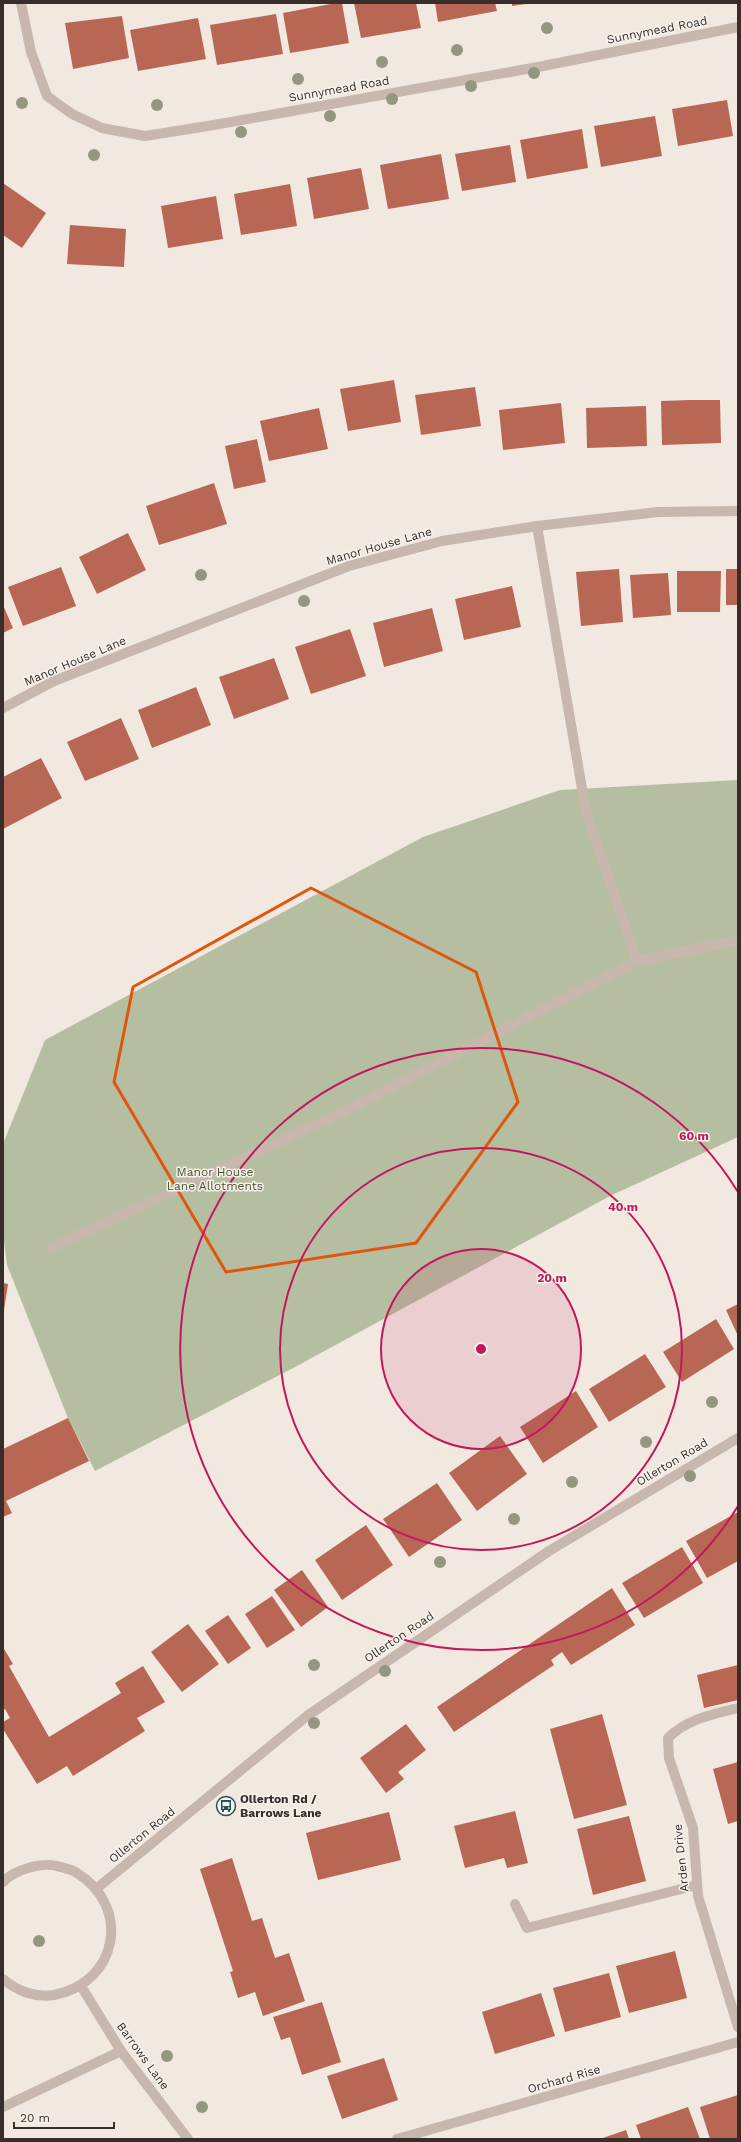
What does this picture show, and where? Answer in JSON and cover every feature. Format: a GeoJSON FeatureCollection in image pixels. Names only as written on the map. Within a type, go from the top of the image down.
{"type":"FeatureCollection","features":[{"type":"Feature","properties":{"kind":"street","name":"Sunnymead Road"},"geometry":{"type":"LineString","coordinates":[[21,3],[31,52],[47,96],[72,114],[102,128],[145,136],[538,67],[738,27]]}},
{"type":"Feature","properties":{"kind":"street","name":"Manor House Lane"},"geometry":{"type":"LineString","coordinates":[[3,708],[54,681],[349,566],[442,541],[537,526],[658,512],[738,510]]}},
{"type":"Feature","properties":{"kind":"street"},"geometry":{"type":"LineString","coordinates":[[537,526],[586,812],[637,960]]}},
{"type":"Feature","properties":{"kind":"street"},"geometry":{"type":"LineString","coordinates":[[51,1248],[343,1112],[637,960],[738,940]]}},
{"type":"Feature","properties":{"kind":"street","name":"Ollerton Road"},"geometry":{"type":"LineString","coordinates":[[96,1889],[308,1716],[549,1551],[738,1438]]}},
{"type":"Feature","properties":{"kind":"street","name":"Arden Drive"},"geometry":{"type":"LineString","coordinates":[[738,1708],[702,1717],[678,1728],[668,1738],[669,1758],[693,1828],[698,1896],[738,2027]]}},
{"type":"Feature","properties":{"kind":"street"},"geometry":{"type":"LineString","coordinates":[[3,1980],[26,1993],[46,1996],[69,1992],[81,1986],[97,1972],[108,1952],[112,1930],[106,1904],[96,1889],[76,1872],[54,1866],[30,1867],[4,1879]]}},
{"type":"Feature","properties":{"kind":"street"},"geometry":{"type":"LineString","coordinates":[[516,1904],[527,1928],[697,1885]]}},
{"type":"Feature","properties":{"kind":"street","name":"Barrows Lane"},"geometry":{"type":"LineString","coordinates":[[81,1986],[121,2051],[188,2139]]}},
{"type":"Feature","properties":{"kind":"street","name":"Orchard Rise"},"geometry":{"type":"LineString","coordinates":[[397,2139],[738,2042]]}},
{"type":"Feature","properties":{"kind":"street"},"geometry":{"type":"LineString","coordinates":[[3,2107],[121,2051]]}},
{"type":"Feature","properties":{"kind":"highlighted area"},"geometry":{"type":"Polygon","coordinates":[[[311,888],[476,972],[518,1102],[416,1243],[226,1272],[114,1082],[133,987],[311,888]]]}},
{"type":"Feature","properties":{"kind":"green space","name":"Manor House Lane Allotments"},"geometry":{"type":"Polygon","coordinates":[[[738,780],[738,1137],[610,1196],[295,1367],[95,1471],[68,1418],[7,1265],[3,1234],[3,1144],[45,1040],[423,837],[560,790],[738,780]]]}},
{"type":"Feature","properties":{"kind":"building"},"geometry":{"type":"Polygon","coordinates":[[[342,3],[349,43],[290,53],[283,13],[342,3]]]}},
{"type":"Feature","properties":{"kind":"building"},"geometry":{"type":"Polygon","coordinates":[[[354,3],[416,3],[421,28],[361,38],[354,3]]]}},
{"type":"Feature","properties":{"kind":"building"},"geometry":{"type":"Polygon","coordinates":[[[435,3],[495,3],[497,11],[438,22],[435,3]]]}},
{"type":"Feature","properties":{"kind":"building"},"geometry":{"type":"Polygon","coordinates":[[[512,3],[526,3],[526,4],[512,6],[512,3]]]}},
{"type":"Feature","properties":{"kind":"building"},"geometry":{"type":"Polygon","coordinates":[[[276,14],[283,54],[217,65],[210,25],[276,14]]]}},
{"type":"Feature","properties":{"kind":"building"},"geometry":{"type":"Polygon","coordinates":[[[122,16],[129,58],[73,69],[65,23],[122,16]]]}},
{"type":"Feature","properties":{"kind":"building"},"geometry":{"type":"Polygon","coordinates":[[[198,18],[206,59],[138,71],[130,30],[198,18]]]}},
{"type":"Feature","properties":{"kind":"building"},"geometry":{"type":"Polygon","coordinates":[[[727,100],[733,136],[678,146],[672,109],[727,100]]]}},
{"type":"Feature","properties":{"kind":"building"},"geometry":{"type":"Polygon","coordinates":[[[655,116],[662,156],[601,167],[594,126],[655,116]]]}},
{"type":"Feature","properties":{"kind":"building"},"geometry":{"type":"Polygon","coordinates":[[[582,129],[588,168],[527,179],[520,140],[582,129]]]}},
{"type":"Feature","properties":{"kind":"building"},"geometry":{"type":"Polygon","coordinates":[[[510,145],[516,182],[462,191],[455,154],[510,145]]]}},
{"type":"Feature","properties":{"kind":"building"},"geometry":{"type":"Polygon","coordinates":[[[441,154],[449,199],[388,209],[380,165],[441,154]]]}},
{"type":"Feature","properties":{"kind":"building"},"geometry":{"type":"Polygon","coordinates":[[[361,168],[369,209],[314,219],[307,178],[361,168]]]}},
{"type":"Feature","properties":{"kind":"building"},"geometry":{"type":"Polygon","coordinates":[[[3,183],[46,213],[22,248],[3,235],[3,183]]]}},
{"type":"Feature","properties":{"kind":"building"},"geometry":{"type":"Polygon","coordinates":[[[290,184],[297,226],[241,235],[234,194],[290,184]]]}},
{"type":"Feature","properties":{"kind":"building"},"geometry":{"type":"Polygon","coordinates":[[[216,196],[223,239],[168,248],[161,206],[216,196]]]}},
{"type":"Feature","properties":{"kind":"building"},"geometry":{"type":"Polygon","coordinates":[[[70,225],[126,229],[124,267],[67,264],[70,225]]]}},
{"type":"Feature","properties":{"kind":"building"},"geometry":{"type":"Polygon","coordinates":[[[394,380],[401,422],[348,431],[340,389],[394,380]]]}},
{"type":"Feature","properties":{"kind":"building"},"geometry":{"type":"Polygon","coordinates":[[[475,387],[481,426],[421,435],[415,395],[475,387]]]}},
{"type":"Feature","properties":{"kind":"building"},"geometry":{"type":"Polygon","coordinates":[[[720,400],[721,443],[662,445],[661,401],[720,400]]]}},
{"type":"Feature","properties":{"kind":"building"},"geometry":{"type":"Polygon","coordinates":[[[561,403],[565,443],[503,450],[499,410],[561,403]]]}},
{"type":"Feature","properties":{"kind":"building"},"geometry":{"type":"Polygon","coordinates":[[[646,406],[647,446],[587,448],[586,408],[646,406]]]}},
{"type":"Feature","properties":{"kind":"building"},"geometry":{"type":"Polygon","coordinates":[[[319,408],[328,449],[269,461],[260,421],[319,408]]]}},
{"type":"Feature","properties":{"kind":"building"},"geometry":{"type":"Polygon","coordinates":[[[257,439],[266,482],[234,489],[225,446],[257,439]]]}},
{"type":"Feature","properties":{"kind":"building"},"geometry":{"type":"Polygon","coordinates":[[[214,483],[227,524],[159,545],[146,506],[214,483]]]}},
{"type":"Feature","properties":{"kind":"building"},"geometry":{"type":"Polygon","coordinates":[[[128,533],[146,570],[97,594],[79,557],[128,533]]]}},
{"type":"Feature","properties":{"kind":"building"},"geometry":{"type":"Polygon","coordinates":[[[61,567],[76,606],[23,626],[8,587],[61,567]]]}},
{"type":"Feature","properties":{"kind":"building"},"geometry":{"type":"Polygon","coordinates":[[[619,569],[623,622],[581,626],[576,572],[619,569]]]}},
{"type":"Feature","properties":{"kind":"building"},"geometry":{"type":"Polygon","coordinates":[[[726,569],[738,569],[738,605],[726,605],[726,569]]]}},
{"type":"Feature","properties":{"kind":"building"},"geometry":{"type":"Polygon","coordinates":[[[677,571],[721,571],[720,612],[677,612],[677,571]]]}},
{"type":"Feature","properties":{"kind":"building"},"geometry":{"type":"Polygon","coordinates":[[[668,573],[671,615],[633,618],[630,575],[668,573]]]}},
{"type":"Feature","properties":{"kind":"building"},"geometry":{"type":"Polygon","coordinates":[[[512,586],[521,627],[464,640],[455,599],[512,586]]]}},
{"type":"Feature","properties":{"kind":"building"},"geometry":{"type":"Polygon","coordinates":[[[3,605],[13,628],[3,633],[3,605]]]}},
{"type":"Feature","properties":{"kind":"building"},"geometry":{"type":"Polygon","coordinates":[[[432,608],[443,651],[384,667],[373,623],[432,608]]]}},
{"type":"Feature","properties":{"kind":"building"},"geometry":{"type":"Polygon","coordinates":[[[350,629],[366,676],[311,694],[295,647],[350,629]]]}},
{"type":"Feature","properties":{"kind":"building"},"geometry":{"type":"Polygon","coordinates":[[[274,658],[289,699],[234,719],[219,677],[274,658]]]}},
{"type":"Feature","properties":{"kind":"building"},"geometry":{"type":"Polygon","coordinates":[[[196,687],[211,725],[152,748],[138,710],[196,687]]]}},
{"type":"Feature","properties":{"kind":"building"},"geometry":{"type":"Polygon","coordinates":[[[121,718],[139,759],[85,781],[67,742],[121,718]]]}},
{"type":"Feature","properties":{"kind":"building"},"geometry":{"type":"Polygon","coordinates":[[[41,758],[62,798],[3,829],[3,777],[41,758]]]}},
{"type":"Feature","properties":{"kind":"building"},"geometry":{"type":"Polygon","coordinates":[[[3,1283],[8,1284],[4,1310],[3,1310],[3,1283]]]}},
{"type":"Feature","properties":{"kind":"building"},"geometry":{"type":"Polygon","coordinates":[[[738,1304],[738,1336],[726,1310],[738,1304]]]}},
{"type":"Feature","properties":{"kind":"building"},"geometry":{"type":"Polygon","coordinates":[[[716,1319],[734,1349],[682,1382],[663,1352],[716,1319]]]}},
{"type":"Feature","properties":{"kind":"building"},"geometry":{"type":"Polygon","coordinates":[[[645,1354],[666,1387],[609,1422],[589,1389],[645,1354]]]}},
{"type":"Feature","properties":{"kind":"building"},"geometry":{"type":"Polygon","coordinates":[[[576,1391],[598,1427],[543,1463],[520,1427],[576,1391]]]}},
{"type":"Feature","properties":{"kind":"building"},"geometry":{"type":"Polygon","coordinates":[[[68,1418],[89,1461],[6,1501],[12,1513],[3,1517],[3,1449],[68,1418]]]}},
{"type":"Feature","properties":{"kind":"building"},"geometry":{"type":"Polygon","coordinates":[[[500,1436],[527,1474],[477,1511],[449,1473],[500,1436]]]}},
{"type":"Feature","properties":{"kind":"building"},"geometry":{"type":"Polygon","coordinates":[[[437,1483],[462,1520],[409,1557],[383,1519],[437,1483]]]}},
{"type":"Feature","properties":{"kind":"building"},"geometry":{"type":"Polygon","coordinates":[[[738,1512],[738,1561],[707,1578],[686,1541],[738,1512]]]}},
{"type":"Feature","properties":{"kind":"building"},"geometry":{"type":"Polygon","coordinates":[[[366,1525],[393,1565],[342,1600],[315,1560],[366,1525]]]}},
{"type":"Feature","properties":{"kind":"building"},"geometry":{"type":"Polygon","coordinates":[[[682,1547],[703,1583],[644,1618],[622,1583],[682,1547]]]}},
{"type":"Feature","properties":{"kind":"building"},"geometry":{"type":"Polygon","coordinates":[[[302,1570],[328,1607],[301,1627],[274,1590],[302,1570]]]}},
{"type":"Feature","properties":{"kind":"building"},"geometry":{"type":"Polygon","coordinates":[[[612,1588],[635,1625],[571,1665],[562,1652],[551,1660],[554,1665],[454,1732],[437,1707],[612,1588]]]}},
{"type":"Feature","properties":{"kind":"building"},"geometry":{"type":"Polygon","coordinates":[[[272,1596],[295,1630],[267,1648],[245,1614],[272,1596]]]}},
{"type":"Feature","properties":{"kind":"building"},"geometry":{"type":"Polygon","coordinates":[[[228,1615],[251,1648],[228,1664],[205,1631],[228,1615]]]}},
{"type":"Feature","properties":{"kind":"building"},"geometry":{"type":"Polygon","coordinates":[[[188,1624],[219,1664],[182,1692],[151,1652],[188,1624]]]}},
{"type":"Feature","properties":{"kind":"building"},"geometry":{"type":"Polygon","coordinates":[[[3,1647],[13,1664],[9,1666],[49,1737],[121,1693],[115,1683],[143,1666],[165,1702],[137,1718],[145,1731],[73,1776],[67,1766],[37,1784],[3,1729],[3,1722],[10,1718],[5,1709],[3,1710],[3,1647]]]}},
{"type":"Feature","properties":{"kind":"building"},"geometry":{"type":"Polygon","coordinates":[[[738,1665],[738,1700],[704,1708],[697,1675],[738,1665]]]}},
{"type":"Feature","properties":{"kind":"building"},"geometry":{"type":"Polygon","coordinates":[[[602,1714],[627,1805],[574,1819],[550,1729],[602,1714]]]}},
{"type":"Feature","properties":{"kind":"building"},"geometry":{"type":"Polygon","coordinates":[[[406,1724],[426,1750],[398,1772],[404,1779],[386,1793],[360,1758],[406,1724]]]}},
{"type":"Feature","properties":{"kind":"building"},"geometry":{"type":"Polygon","coordinates":[[[738,1762],[738,1821],[728,1824],[713,1769],[738,1762]]]}},
{"type":"Feature","properties":{"kind":"building"},"geometry":{"type":"Polygon","coordinates":[[[515,1811],[528,1863],[507,1868],[504,1858],[465,1868],[454,1826],[515,1811]]]}},
{"type":"Feature","properties":{"kind":"building"},"geometry":{"type":"Polygon","coordinates":[[[389,1812],[401,1860],[318,1880],[306,1833],[389,1812]]]}},
{"type":"Feature","properties":{"kind":"building"},"geometry":{"type":"Polygon","coordinates":[[[629,1816],[646,1881],[593,1895],[577,1829],[629,1816]]]}},
{"type":"Feature","properties":{"kind":"building"},"geometry":{"type":"Polygon","coordinates":[[[232,1858],[252,1921],[262,1918],[275,1958],[289,1953],[305,2001],[263,2016],[255,1992],[238,1998],[230,1972],[233,1971],[200,1869],[232,1858]]]}},
{"type":"Feature","properties":{"kind":"building"},"geometry":{"type":"Polygon","coordinates":[[[675,1951],[687,1998],[629,2013],[616,1966],[675,1951]]]}},
{"type":"Feature","properties":{"kind":"building"},"geometry":{"type":"Polygon","coordinates":[[[609,1973],[621,2017],[565,2032],[553,1988],[609,1973]]]}},
{"type":"Feature","properties":{"kind":"building"},"geometry":{"type":"Polygon","coordinates":[[[541,1993],[555,2036],[495,2054],[482,2012],[541,1993]]]}},
{"type":"Feature","properties":{"kind":"building"},"geometry":{"type":"Polygon","coordinates":[[[322,2002],[341,2062],[302,2075],[290,2037],[281,2040],[273,2017],[322,2002]]]}},
{"type":"Feature","properties":{"kind":"building"},"geometry":{"type":"Polygon","coordinates":[[[384,2058],[398,2100],[342,2119],[327,2076],[384,2058]]]}},
{"type":"Feature","properties":{"kind":"building"},"geometry":{"type":"Polygon","coordinates":[[[738,2095],[738,2139],[710,2139],[700,2107],[738,2095]]]}},
{"type":"Feature","properties":{"kind":"building"},"geometry":{"type":"Polygon","coordinates":[[[688,2107],[700,2139],[641,2139],[636,2125],[688,2107]]]}},
{"type":"Feature","properties":{"kind":"building"},"geometry":{"type":"Polygon","coordinates":[[[626,2130],[629,2139],[600,2139],[626,2130]]]}},
{"type":"Feature","properties":{"kind":"place","name":"Ollerton Rd / Barrows Lane"},"geometry":{"type":"Point","coordinates":[226,1806]}}]}
